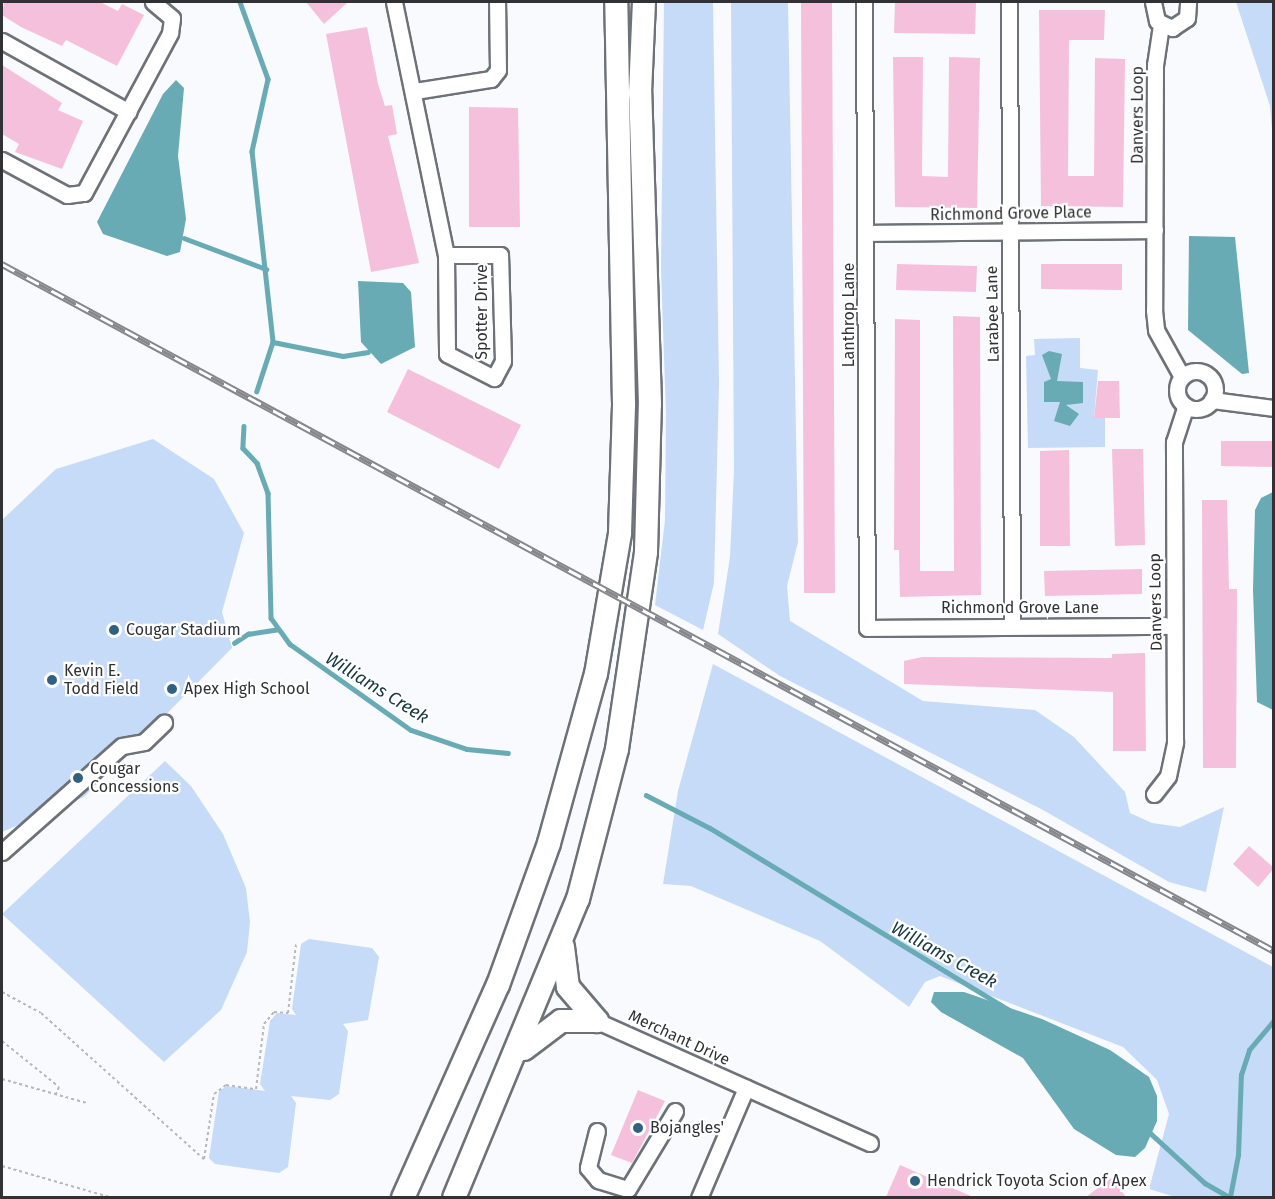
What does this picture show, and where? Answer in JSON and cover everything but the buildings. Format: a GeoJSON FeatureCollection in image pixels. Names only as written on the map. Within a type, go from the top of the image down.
{"type":"FeatureCollection","features":[{"type":"Feature","properties":{"kind":"highway"},"geometry":{"type":"LineString","coordinates":[[403,1197],[498,985],[549,843],[596,674],[620,533],[624,404],[616,2]]}},
{"type":"Feature","properties":{"kind":"highway"},"geometry":{"type":"LineString","coordinates":[[454,1197],[515,1059],[564,938],[617,749],[646,552],[650,404],[640,93],[644,2]]}},
{"type":"Feature","properties":{"kind":"highway"},"geometry":{"type":"LineString","coordinates":[[564,938],[568,987],[597,1021]]}},
{"type":"Feature","properties":{"kind":"highway"},"geometry":{"type":"LineString","coordinates":[[515,1059],[550,1026],[597,1021]]}},
{"type":"Feature","properties":{"kind":"street"},"geometry":{"type":"LineString","coordinates":[[2,160],[67,195],[84,193],[170,33],[172,18],[153,2]]}},
{"type":"Feature","properties":{"kind":"street","name":"Spotter Drive"},"geometry":{"type":"LineString","coordinates":[[394,2],[415,91],[446,255],[447,354],[494,378],[503,361],[500,255],[446,255]]}},
{"type":"Feature","properties":{"kind":"street"},"geometry":{"type":"LineString","coordinates":[[415,91],[491,79],[498,70],[497,2]]}},
{"type":"Feature","properties":{"kind":"street","name":"Lanthrop Lane"},"geometry":{"type":"LineString","coordinates":[[864,2],[867,233],[867,628]]}},
{"type":"Feature","properties":{"kind":"street","name":"Larabee Lane"},"geometry":{"type":"LineString","coordinates":[[1009,2],[1012,626]]}},
{"type":"Feature","properties":{"kind":"street"},"geometry":{"type":"LineString","coordinates":[[1153,2],[1154,17],[1161,25],[1183,23],[1188,2]]}},
{"type":"Feature","properties":{"kind":"street","name":"Danvers Loop"},"geometry":{"type":"LineString","coordinates":[[1161,25],[1155,65],[1156,330],[1182,377]]}},
{"type":"Feature","properties":{"kind":"street"},"geometry":{"type":"LineString","coordinates":[[2,41],[129,111]]}},
{"type":"Feature","properties":{"kind":"street","name":"Richmond Grove Place"},"geometry":{"type":"LineString","coordinates":[[867,233],[1155,230]]}},
{"type":"Feature","properties":{"kind":"street"},"geometry":{"type":"LineString","coordinates":[[1212,400],[1215,388],[1205,374],[1182,377],[1177,393],[1186,406],[1197,409],[1212,400],[1274,408]]}},
{"type":"Feature","properties":{"kind":"street","name":"Danvers Loop"},"geometry":{"type":"LineString","coordinates":[[1154,794],[1172,766],[1175,742],[1174,442],[1186,406]]}},
{"type":"Feature","properties":{"kind":"street","name":"Richmond Grove Lane"},"geometry":{"type":"LineString","coordinates":[[867,628],[1174,626]]}},
{"type":"Feature","properties":{"kind":"street"},"geometry":{"type":"LineString","coordinates":[[2,852],[122,746],[144,742],[164,723]]}},
{"type":"Feature","properties":{"kind":"street","name":"Merchant Drive"},"geometry":{"type":"LineString","coordinates":[[597,1021],[870,1143]]}},
{"type":"Feature","properties":{"kind":"street"},"geometry":{"type":"LineString","coordinates":[[699,1197],[746,1088]]}},
{"type":"Feature","properties":{"kind":"street"},"geometry":{"type":"LineString","coordinates":[[597,1131],[588,1168],[598,1180],[627,1189],[675,1111]]}},
{"type":"Feature","properties":{"kind":"path"},"geometry":{"type":"LineString","coordinates":[[2,992],[41,1013],[204,1159],[213,1094],[226,1085],[256,1089],[264,1024],[274,1012],[288,1013],[296,944]]}},
{"type":"Feature","properties":{"kind":"path"},"geometry":{"type":"LineString","coordinates":[[2,1041],[59,1087],[56,1094]]}},
{"type":"Feature","properties":{"kind":"path"},"geometry":{"type":"LineString","coordinates":[[2,1079],[87,1103]]}},
{"type":"Feature","properties":{"kind":"path"},"geometry":{"type":"LineString","coordinates":[[2,1166],[113,1197]]}},
{"type":"Feature","properties":{"kind":"shaded area"},"geometry":{"type":"Polygon","coordinates":[[[664,2],[713,2],[719,384],[714,583],[703,630],[655,605],[665,520],[666,414],[661,269],[664,2]]]}},
{"type":"Feature","properties":{"kind":"shaded area"},"geometry":{"type":"Polygon","coordinates":[[[731,2],[788,2],[798,542],[787,586],[790,621],[923,701],[1035,710],[1074,737],[1125,792],[1130,813],[1152,823],[1180,827],[1224,807],[1206,892],[1169,882],[1043,810],[780,676],[718,634],[730,557],[734,471],[731,2]]]}},
{"type":"Feature","properties":{"kind":"shaded area"},"geometry":{"type":"Polygon","coordinates":[[[1236,2],[1273,2],[1273,140],[1270,106],[1236,2]]]}},
{"type":"Feature","properties":{"kind":"shaded area"},"geometry":{"type":"Polygon","coordinates":[[[176,80],[184,88],[178,156],[186,219],[180,252],[167,256],[103,234],[97,222],[163,94],[176,80]]]}},
{"type":"Feature","properties":{"kind":"shaded area"},"geometry":{"type":"Polygon","coordinates":[[[1189,236],[1235,237],[1249,373],[1242,374],[1188,330],[1189,236]]]}},
{"type":"Feature","properties":{"kind":"shaded area"},"geometry":{"type":"Polygon","coordinates":[[[358,281],[403,283],[411,292],[415,347],[381,364],[361,342],[358,281]]]}},
{"type":"Feature","properties":{"kind":"shaded area"},"geometry":{"type":"Polygon","coordinates":[[[1080,338],[1080,368],[1098,370],[1094,418],[1105,418],[1105,447],[1028,448],[1026,356],[1035,355],[1034,339],[1080,338]]]}},
{"type":"Feature","properties":{"kind":"shaded area"},"geometry":{"type":"Polygon","coordinates":[[[1049,351],[1062,354],[1057,381],[1083,382],[1083,403],[1066,405],[1079,414],[1070,426],[1054,421],[1060,402],[1044,402],[1044,382],[1051,379],[1042,355],[1049,351]]]}},
{"type":"Feature","properties":{"kind":"shaded area","name":"Cougar Stadium"},"geometry":{"type":"Polygon","coordinates":[[[153,439],[214,479],[244,533],[222,612],[232,648],[84,797],[2,832],[2,520],[56,469],[153,439]]]}},
{"type":"Feature","properties":{"kind":"shaded area"},"geometry":{"type":"Polygon","coordinates":[[[1274,492],[1273,710],[1257,702],[1253,590],[1255,510],[1261,498],[1274,492]]]}},
{"type":"Feature","properties":{"kind":"shaded area"},"geometry":{"type":"Polygon","coordinates":[[[713,664],[1273,967],[1273,1197],[1175,1197],[1149,1189],[1169,1114],[1157,1080],[1123,1047],[940,976],[925,982],[909,1007],[820,941],[691,886],[663,884],[678,791],[713,664]]]}},
{"type":"Feature","properties":{"kind":"shaded area"},"geometry":{"type":"Polygon","coordinates":[[[165,761],[191,786],[223,834],[246,888],[250,922],[247,952],[221,1010],[164,1062],[2,914],[165,761]]]}},
{"type":"Feature","properties":{"kind":"shaded area"},"geometry":{"type":"Polygon","coordinates":[[[309,939],[372,948],[379,957],[368,1020],[343,1024],[348,1031],[339,1094],[330,1100],[291,1096],[296,1103],[288,1167],[279,1173],[215,1164],[209,1158],[219,1091],[227,1086],[265,1091],[260,1084],[270,1021],[277,1013],[296,1015],[292,1009],[301,944],[309,939]]]}},
{"type":"Feature","properties":{"kind":"shaded area"},"geometry":{"type":"Polygon","coordinates":[[[934,992],[964,992],[1042,1019],[1110,1050],[1149,1077],[1157,1096],[1157,1121],[1145,1148],[1135,1157],[1116,1155],[1074,1129],[1023,1058],[941,1012],[931,1002],[934,992]]]}},
{"type":"Feature","properties":{"kind":"waterway"},"geometry":{"type":"LineString","coordinates":[[240,2],[268,79],[252,151],[273,342],[257,391]]}},
{"type":"Feature","properties":{"kind":"waterway"},"geometry":{"type":"LineString","coordinates":[[184,238],[266,269]]}},
{"type":"Feature","properties":{"kind":"waterway"},"geometry":{"type":"LineString","coordinates":[[273,342],[343,356],[368,352]]}},
{"type":"Feature","properties":{"kind":"waterway","name":"Williams Creek"},"geometry":{"type":"LineString","coordinates":[[244,426],[243,448],[257,463],[268,493],[271,618],[290,644],[411,730],[467,749],[508,753]]}},
{"type":"Feature","properties":{"kind":"waterway","name":"Williams Creek"},"geometry":{"type":"LineString","coordinates":[[234,643],[248,634],[278,629]]}},
{"type":"Feature","properties":{"kind":"waterway","name":"Williams Creek"},"geometry":{"type":"LineString","coordinates":[[646,795],[710,828],[1009,1010]]}},
{"type":"Feature","properties":{"kind":"waterway"},"geometry":{"type":"LineString","coordinates":[[1230,1197],[1238,1155],[1241,1075],[1249,1050],[1274,1020]]}},
{"type":"Feature","properties":{"kind":"waterway","name":"Williams Creek"},"geometry":{"type":"LineString","coordinates":[[1147,1130],[1205,1183],[1231,1198]]}},
{"type":"Feature","properties":{"kind":"railway"},"geometry":{"type":"LineString","coordinates":[[2,264],[1274,951]]}},
{"type":"Feature","properties":{"kind":"place","name":"Cougar Stadium"},"geometry":{"type":"Point","coordinates":[114,630]}},
{"type":"Feature","properties":{"kind":"place","name":"Kevin E. Todd Field"},"geometry":{"type":"Point","coordinates":[52,680]}},
{"type":"Feature","properties":{"kind":"place","name":"Apex High School"},"geometry":{"type":"Point","coordinates":[172,689]}},
{"type":"Feature","properties":{"kind":"place","name":"Cougar Concessions"},"geometry":{"type":"Point","coordinates":[78,778]}},
{"type":"Feature","properties":{"kind":"place","name":"Bojangles'"},"geometry":{"type":"Point","coordinates":[638,1128]}},
{"type":"Feature","properties":{"kind":"place","name":"Hendrick Toyota Scion of Apex"},"geometry":{"type":"Point","coordinates":[915,1181]}}]}
